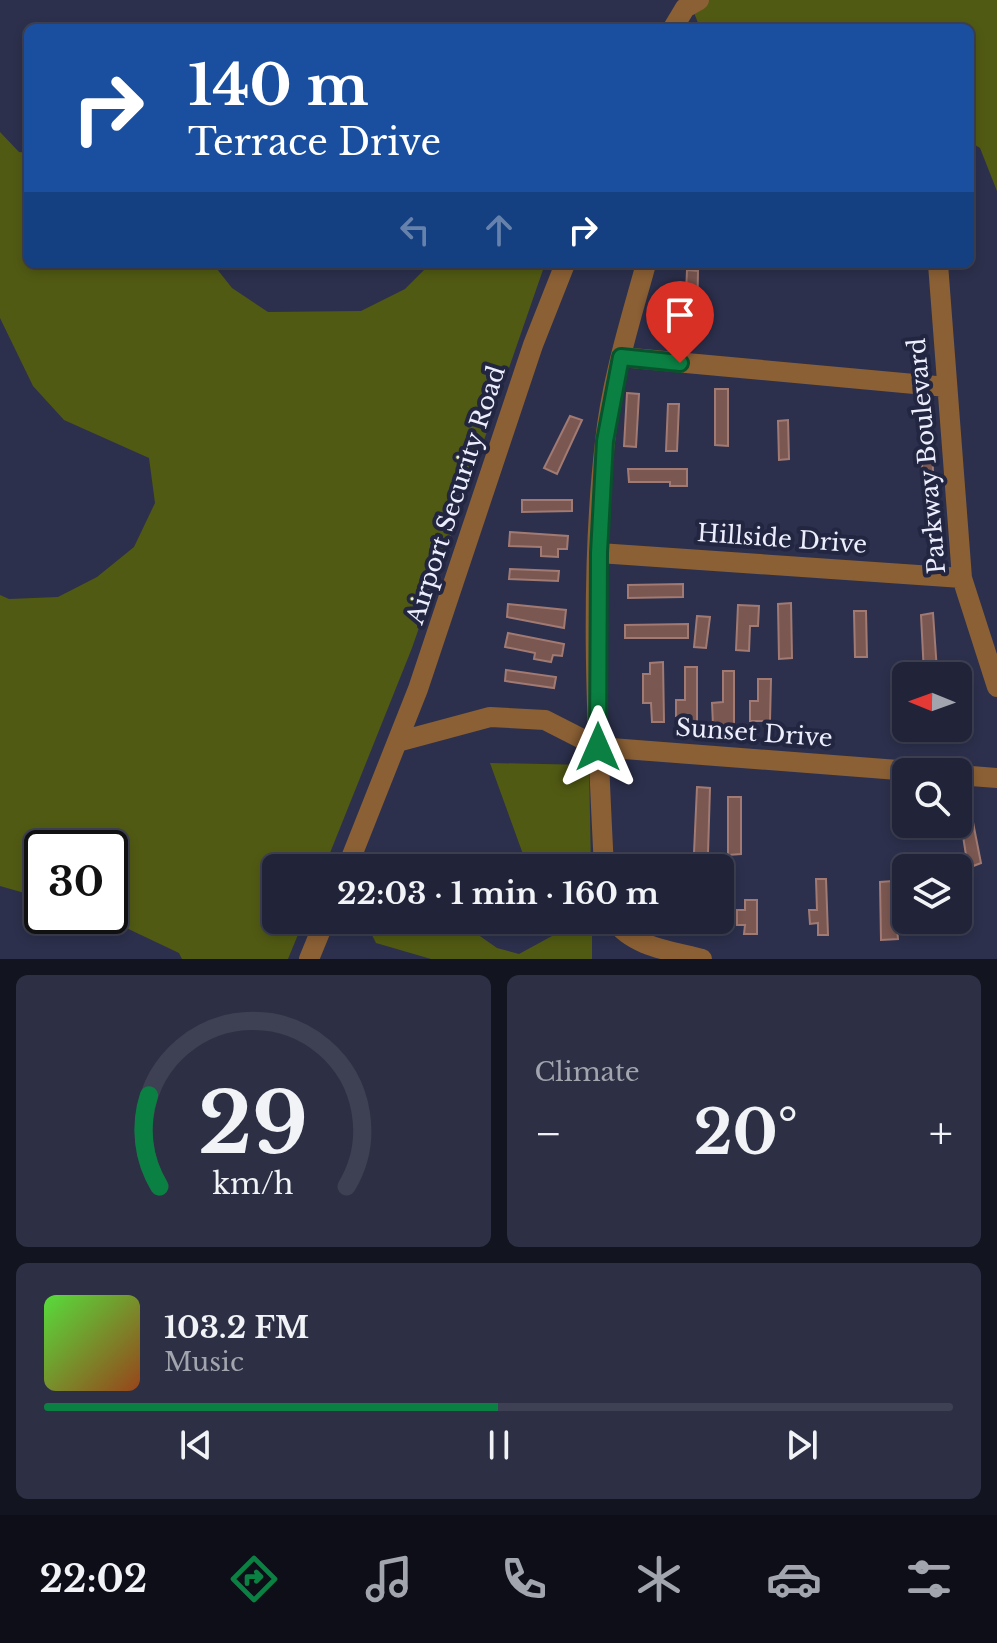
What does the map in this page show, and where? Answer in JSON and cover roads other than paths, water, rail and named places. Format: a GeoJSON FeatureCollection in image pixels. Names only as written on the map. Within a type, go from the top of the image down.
{"type":"FeatureCollection","features":[{"type":"Feature","properties":{"kind":"street"},"geometry":{"type":"LineString","coordinates":[[675,24],[685,8],[699,0]]}},
{"type":"Feature","properties":{"kind":"street","name":"Airport Security Road"},"geometry":{"type":"LineString","coordinates":[[353,854],[480,513],[533,345],[563,268]]}},
{"type":"Feature","properties":{"kind":"street"},"geometry":{"type":"LineString","coordinates":[[603,854],[598,747],[599,553],[605,441],[621,357],[645,268]]}},
{"type":"Feature","properties":{"kind":"street","name":"Parkway Boulevard"},"geometry":{"type":"LineString","coordinates":[[938,268],[962,578],[997,687]]}},
{"type":"Feature","properties":{"kind":"street"},"geometry":{"type":"LineString","coordinates":[[621,357],[947,387]]}},
{"type":"Feature","properties":{"kind":"street","name":"Hillside Drive"},"geometry":{"type":"LineString","coordinates":[[599,553],[962,578]]}},
{"type":"Feature","properties":{"kind":"street","name":"Sunset Drive"},"geometry":{"type":"LineString","coordinates":[[397,742],[490,717],[545,720],[598,747],[892,770]]}},
{"type":"Feature","properties":{"kind":"street"},"geometry":{"type":"LineString","coordinates":[[972,776],[997,778]]}},
{"type":"Feature","properties":{"kind":"street"},"geometry":{"type":"LineString","coordinates":[[309,959],[319,934]]}},
{"type":"Feature","properties":{"kind":"street"},"geometry":{"type":"LineString","coordinates":[[627,934],[646,944],[702,959]]}}]}
